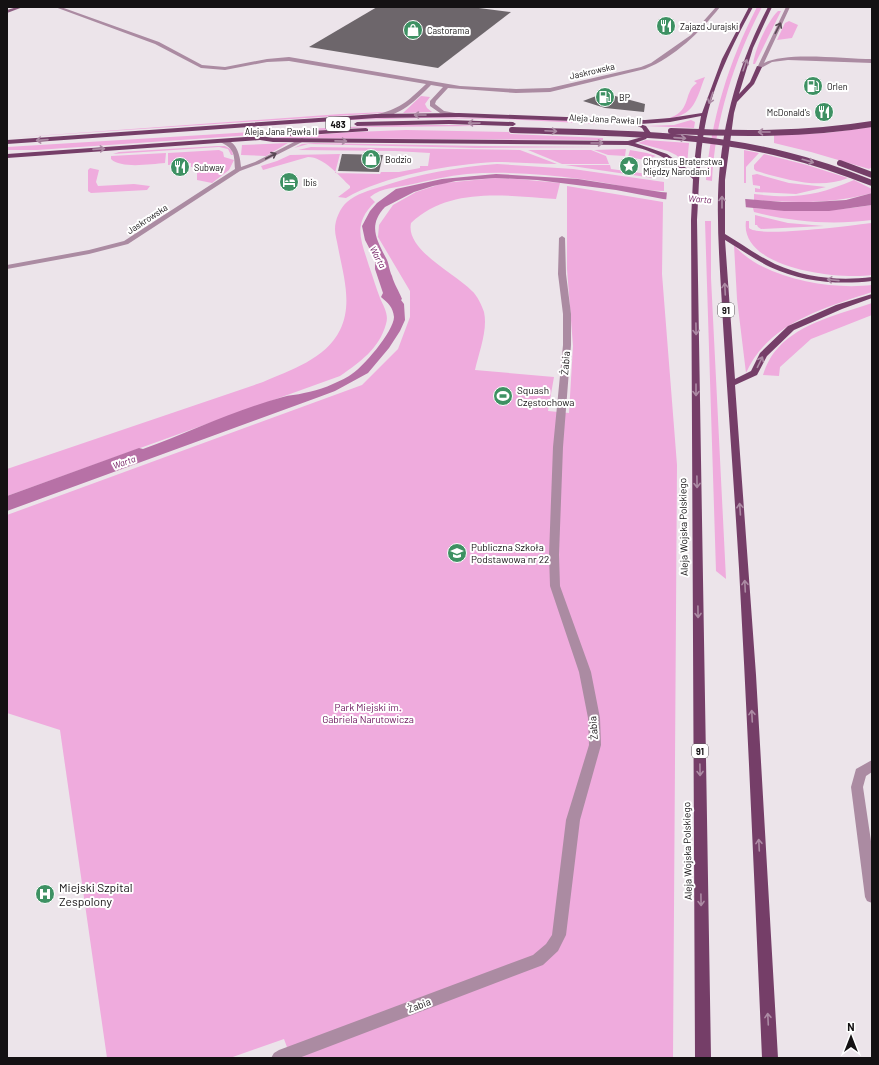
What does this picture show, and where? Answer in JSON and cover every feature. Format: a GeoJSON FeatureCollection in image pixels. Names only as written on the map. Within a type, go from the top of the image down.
{"type":"FeatureCollection","features":[{"type":"Feature","properties":{"kind":"main road","name":"Aleja Wojska Polskiego"},"geometry":{"type":"LineString","coordinates":[[703,1058],[694,220],[696,179],[700,141],[705,114],[735,36],[751,7]]}},
{"type":"Feature","properties":{"kind":"main road","name":"91"},"geometry":{"type":"LineString","coordinates":[[770,7],[754,40],[733,102],[727,130],[722,181],[722,235],[730,384],[743,548],[770,1058]]}},
{"type":"Feature","properties":{"kind":"main road"},"geometry":{"type":"LineString","coordinates":[[733,102],[752,83],[759,67]]}},
{"type":"Feature","properties":{"kind":"main road"},"geometry":{"type":"LineString","coordinates":[[624,122],[660,121],[705,114]]}},
{"type":"Feature","properties":{"kind":"main road","name":"Aleja Jana Pawła II"},"geometry":{"type":"LineString","coordinates":[[164,132],[272,122],[376,116],[459,115],[624,122]]}},
{"type":"Feature","properties":{"kind":"main road","name":"Aleja Jana Pawła II"},"geometry":{"type":"LineString","coordinates":[[7,142],[164,132],[409,122],[512,127],[709,133]]}},
{"type":"Feature","properties":{"kind":"main road"},"geometry":{"type":"LineString","coordinates":[[624,122],[640,125],[646,129],[648,133],[644,138],[628,143]]}},
{"type":"Feature","properties":{"kind":"main road"},"geometry":{"type":"LineString","coordinates":[[709,133],[801,132],[831,130],[872,124]]}},
{"type":"Feature","properties":{"kind":"main road"},"geometry":{"type":"LineString","coordinates":[[260,138],[272,135],[355,130],[512,127],[666,137],[737,145],[812,162],[872,183]]}},
{"type":"Feature","properties":{"kind":"main road"},"geometry":{"type":"LineString","coordinates":[[709,133],[724,138],[767,145],[802,153],[833,161],[872,175]]}},
{"type":"Feature","properties":{"kind":"main road","name":"Aleja Jana Pawła II"},"geometry":{"type":"LineString","coordinates":[[7,156],[260,138],[273,140],[628,143]]}},
{"type":"Feature","properties":{"kind":"main road"},"geometry":{"type":"LineString","coordinates":[[628,143],[665,154],[696,179]]}},
{"type":"Feature","properties":{"kind":"main road"},"geometry":{"type":"LineString","coordinates":[[722,235],[766,261],[793,272],[831,280],[846,281],[872,279]]}},
{"type":"Feature","properties":{"kind":"main road"},"geometry":{"type":"LineString","coordinates":[[730,384],[754,373],[763,355],[791,328],[832,310],[872,296]]}},
{"type":"Feature","properties":{"kind":"street"},"geometry":{"type":"LineString","coordinates":[[7,12],[21,7]]}},
{"type":"Feature","properties":{"kind":"street","name":"Jaskrowska"},"geometry":{"type":"LineString","coordinates":[[57,7],[156,43],[201,66],[236,68],[278,59],[289,59],[447,85],[498,91],[550,90],[643,68],[653,64],[693,36],[718,7]]}},
{"type":"Feature","properties":{"kind":"street"},"geometry":{"type":"LineString","coordinates":[[759,67],[772,51],[788,7]]}},
{"type":"Feature","properties":{"kind":"street"},"geometry":{"type":"LineString","coordinates":[[772,51],[788,58]]}},
{"type":"Feature","properties":{"kind":"street"},"geometry":{"type":"LineString","coordinates":[[759,67],[771,61],[788,58],[872,62]]}},
{"type":"Feature","properties":{"kind":"street"},"geometry":{"type":"LineString","coordinates":[[376,116],[401,110],[431,82]]}},
{"type":"Feature","properties":{"kind":"street"},"geometry":{"type":"LineString","coordinates":[[447,85],[433,101],[432,105],[438,110],[459,115]]}},
{"type":"Feature","properties":{"kind":"street","name":"Jaskrowska"},"geometry":{"type":"LineString","coordinates":[[7,267],[96,251],[126,243],[238,170],[257,163],[302,140]]}},
{"type":"Feature","properties":{"kind":"street"},"geometry":{"type":"LineString","coordinates":[[222,141],[232,145],[236,149],[238,170]]}},
{"type":"Feature","properties":{"kind":"street","name":"Żabia"},"geometry":{"type":"LineString","coordinates":[[279,1058],[538,960],[548,953],[556,943],[559,935],[573,820],[595,745],[594,718],[585,672],[569,623],[554,586],[558,447],[567,345],[567,314],[562,274],[562,238]]}},
{"type":"Feature","properties":{"kind":"street"},"geometry":{"type":"LineString","coordinates":[[872,765],[860,773],[857,787],[872,898]]}},
{"type":"Feature","properties":{"kind":"green space"},"geometry":{"type":"Polygon","coordinates":[[[757,7],[762,7],[735,69],[722,113],[717,136],[712,181],[706,180],[712,135],[723,91],[738,48],[757,7]]]}},
{"type":"Feature","properties":{"kind":"green space"},"geometry":{"type":"Polygon","coordinates":[[[778,11],[781,11],[755,64],[753,64],[762,36],[778,11]]]}},
{"type":"Feature","properties":{"kind":"green space"},"geometry":{"type":"Polygon","coordinates":[[[789,21],[798,25],[792,38],[777,40],[785,23],[789,21]]]}},
{"type":"Feature","properties":{"kind":"green space"},"geometry":{"type":"Polygon","coordinates":[[[705,77],[696,101],[684,114],[664,120],[653,121],[610,119],[656,120],[673,116],[683,109],[691,89],[697,83],[694,81],[705,77]]]}},
{"type":"Feature","properties":{"kind":"green space"},"geometry":{"type":"Polygon","coordinates":[[[421,96],[430,97],[425,104],[432,112],[403,113],[421,96]]]}},
{"type":"Feature","properties":{"kind":"green space"},"geometry":{"type":"Polygon","coordinates":[[[386,112],[381,113],[7,138],[341,114],[386,112]]]}},
{"type":"Feature","properties":{"kind":"green space"},"geometry":{"type":"Polygon","coordinates":[[[423,117],[500,118],[598,122],[598,124],[501,119],[424,118],[348,120],[264,126],[348,119],[423,117]]]}},
{"type":"Feature","properties":{"kind":"green space"},"geometry":{"type":"Polygon","coordinates":[[[691,120],[695,122],[694,128],[645,126],[674,125],[691,120]]]}},
{"type":"Feature","properties":{"kind":"green space"},"geometry":{"type":"Polygon","coordinates":[[[395,125],[458,125],[591,131],[480,126],[369,127],[37,150],[7,150],[7,147],[302,129],[395,125]]]}},
{"type":"Feature","properties":{"kind":"green space"},"geometry":{"type":"Polygon","coordinates":[[[872,127],[872,167],[869,169],[774,143],[774,135],[826,133],[872,127]]]}},
{"type":"Feature","properties":{"kind":"green space"},"geometry":{"type":"Polygon","coordinates":[[[406,130],[509,132],[510,134],[603,138],[603,140],[269,138],[406,130]]]}},
{"type":"Feature","properties":{"kind":"green space"},"geometry":{"type":"Polygon","coordinates":[[[646,140],[689,143],[687,164],[676,155],[668,151],[638,143],[646,140]]]}},
{"type":"Feature","properties":{"kind":"green space"},"geometry":{"type":"Polygon","coordinates":[[[288,143],[266,156],[241,155],[242,145],[288,143]]]}},
{"type":"Feature","properties":{"kind":"green space"},"geometry":{"type":"Polygon","coordinates":[[[315,143],[604,147],[475,148],[308,144],[294,148],[302,144],[315,143]]]}},
{"type":"Feature","properties":{"kind":"green space"},"geometry":{"type":"Polygon","coordinates":[[[225,146],[232,150],[233,155],[231,155],[228,149],[219,147],[113,154],[119,152],[225,146]]]}},
{"type":"Feature","properties":{"kind":"green space"},"geometry":{"type":"Polygon","coordinates":[[[311,147],[520,150],[557,164],[495,162],[439,168],[398,177],[379,183],[346,198],[338,197],[350,188],[350,186],[337,173],[380,174],[381,172],[399,172],[420,168],[420,166],[428,166],[430,153],[395,151],[298,150],[311,147]]]}},
{"type":"Feature","properties":{"kind":"green space"},"geometry":{"type":"Polygon","coordinates":[[[626,149],[625,156],[608,155],[594,150],[626,149]]]}},
{"type":"Feature","properties":{"kind":"green space"},"geometry":{"type":"Polygon","coordinates":[[[219,150],[223,152],[224,157],[234,160],[229,170],[212,183],[197,180],[197,167],[191,167],[191,163],[168,165],[168,153],[219,150]]]}},
{"type":"Feature","properties":{"kind":"green space"},"geometry":{"type":"Polygon","coordinates":[[[528,150],[591,150],[606,156],[609,164],[562,164],[528,150]]]}},
{"type":"Feature","properties":{"kind":"green space"},"geometry":{"type":"Polygon","coordinates":[[[630,150],[656,156],[645,160],[628,157],[630,150]]]}},
{"type":"Feature","properties":{"kind":"green space"},"geometry":{"type":"Polygon","coordinates":[[[744,150],[759,153],[746,167],[746,183],[744,183],[744,150]]]}},
{"type":"Feature","properties":{"kind":"green space"},"geometry":{"type":"Polygon","coordinates":[[[166,153],[165,163],[129,165],[116,162],[111,159],[111,156],[166,153]]]}},
{"type":"Feature","properties":{"kind":"green space"},"geometry":{"type":"Polygon","coordinates":[[[340,154],[335,172],[320,160],[308,157],[263,170],[261,166],[290,155],[340,154]]]}},
{"type":"Feature","properties":{"kind":"green space"},"geometry":{"type":"Polygon","coordinates":[[[764,154],[807,165],[848,178],[825,183],[814,183],[790,180],[756,171],[754,169],[754,165],[764,154]]]}},
{"type":"Feature","properties":{"kind":"green space"},"geometry":{"type":"Polygon","coordinates":[[[497,164],[573,169],[664,182],[664,191],[643,190],[590,180],[495,173],[453,176],[380,191],[370,197],[375,202],[363,218],[360,232],[363,248],[386,311],[387,321],[383,333],[374,348],[355,365],[340,376],[7,496],[7,469],[263,382],[296,368],[317,356],[334,340],[344,320],[346,310],[346,289],[335,229],[338,214],[342,207],[351,199],[363,193],[394,182],[452,169],[497,164]]]}},
{"type":"Feature","properties":{"kind":"green space"},"geometry":{"type":"Polygon","coordinates":[[[565,165],[610,165],[611,169],[655,175],[653,178],[565,165]]]}},
{"type":"Feature","properties":{"kind":"green space"},"geometry":{"type":"Polygon","coordinates":[[[90,168],[99,170],[96,182],[98,186],[134,184],[150,186],[147,190],[91,193],[88,191],[88,170],[90,168]]]}},
{"type":"Feature","properties":{"kind":"green space"},"geometry":{"type":"Polygon","coordinates":[[[757,174],[789,183],[826,187],[796,194],[755,192],[755,188],[760,189],[760,186],[753,185],[752,175],[757,174]]]}},
{"type":"Feature","properties":{"kind":"green space","name":"Park Miejski im. Gabriela Narutowicza"},"geometry":{"type":"Polygon","coordinates":[[[495,178],[560,183],[556,199],[518,196],[480,196],[461,198],[443,203],[426,211],[411,223],[411,233],[423,252],[465,284],[476,295],[481,304],[484,312],[485,326],[475,370],[554,377],[548,411],[569,413],[573,346],[567,269],[567,186],[663,202],[662,274],[677,465],[673,1058],[291,1058],[284,1039],[230,1058],[107,1058],[60,730],[7,713],[7,515],[362,385],[398,349],[410,317],[410,291],[378,237],[379,225],[393,205],[416,192],[444,183],[495,178]]]}},
{"type":"Feature","properties":{"kind":"green space"},"geometry":{"type":"Polygon","coordinates":[[[854,180],[872,189],[872,193],[857,197],[813,202],[754,200],[754,194],[782,196],[805,195],[828,190],[854,180]]]}},
{"type":"Feature","properties":{"kind":"green space"},"geometry":{"type":"Polygon","coordinates":[[[872,205],[872,220],[857,222],[813,222],[783,218],[754,212],[753,208],[813,211],[872,205]]]}},
{"type":"Feature","properties":{"kind":"green space"},"geometry":{"type":"Polygon","coordinates":[[[755,215],[788,223],[824,226],[761,229],[755,225],[755,215]]]}},
{"type":"Feature","properties":{"kind":"green space"},"geometry":{"type":"Polygon","coordinates":[[[705,221],[711,221],[711,278],[726,579],[716,571],[705,221]]]}},
{"type":"Feature","properties":{"kind":"green space"},"geometry":{"type":"Polygon","coordinates":[[[746,221],[749,221],[749,228],[756,231],[770,232],[808,230],[872,223],[872,275],[857,276],[816,273],[794,268],[774,260],[758,250],[748,237],[746,221]]]}},
{"type":"Feature","properties":{"kind":"green space"},"geometry":{"type":"Polygon","coordinates":[[[734,245],[747,257],[779,274],[818,284],[837,286],[872,285],[872,292],[817,311],[783,330],[768,342],[756,356],[746,373],[737,299],[734,245]]]}},
{"type":"Feature","properties":{"kind":"green space"},"geometry":{"type":"Polygon","coordinates":[[[872,303],[872,315],[811,339],[780,367],[779,376],[763,375],[769,360],[775,351],[787,339],[810,325],[872,303]]]}},
{"type":"Feature","properties":{"kind":"water","name":"Warta"},"geometry":{"type":"Polygon","coordinates":[[[496,174],[578,179],[661,192],[782,202],[846,200],[872,193],[872,205],[829,211],[784,211],[663,199],[616,190],[537,180],[495,178],[456,181],[414,192],[385,207],[375,226],[375,232],[379,245],[387,260],[394,282],[404,304],[405,320],[389,348],[368,373],[335,391],[7,511],[7,496],[139,448],[143,449],[247,408],[285,396],[301,394],[322,388],[355,372],[369,358],[383,340],[393,323],[394,317],[388,303],[381,297],[383,293],[375,269],[375,259],[365,240],[362,226],[370,211],[377,203],[396,189],[442,179],[496,174]]]}},
{"type":"Feature","properties":{"kind":"pier"},"geometry":{"type":"Polygon","coordinates":[[[667,191],[745,197],[746,209],[666,202],[667,191]]]}},
{"type":"Feature","properties":{"kind":"building","name":"Castorama"},"geometry":{"type":"Polygon","coordinates":[[[377,7],[471,7],[511,12],[438,68],[309,47],[377,7]]]}},
{"type":"Feature","properties":{"kind":"building"},"geometry":{"type":"Polygon","coordinates":[[[604,93],[645,104],[644,112],[605,108],[583,101],[604,93]]]}},
{"type":"Feature","properties":{"kind":"building","name":"Bodzio"},"geometry":{"type":"Polygon","coordinates":[[[342,154],[383,155],[379,172],[338,171],[342,154]]]}},
{"type":"Feature","properties":{"kind":"place","name":"Zajazd Jurajski"},"geometry":{"type":"Point","coordinates":[666,26]}},
{"type":"Feature","properties":{"kind":"place","name":"Castorama"},"geometry":{"type":"Point","coordinates":[413,30]}},
{"type":"Feature","properties":{"kind":"place","name":"Orlen"},"geometry":{"type":"Point","coordinates":[813,86]}},
{"type":"Feature","properties":{"kind":"place","name":"BP"},"geometry":{"type":"Point","coordinates":[605,97]}},
{"type":"Feature","properties":{"kind":"place","name":"McDonald's"},"geometry":{"type":"Point","coordinates":[824,112]}},
{"type":"Feature","properties":{"kind":"place","name":"Bodzio"},"geometry":{"type":"Point","coordinates":[371,159]}},
{"type":"Feature","properties":{"kind":"place","name":"Chrystus Braterstwa Między Narodami"},"geometry":{"type":"Point","coordinates":[629,166]}},
{"type":"Feature","properties":{"kind":"place","name":"Subway"},"geometry":{"type":"Point","coordinates":[180,167]}},
{"type":"Feature","properties":{"kind":"place","name":"Ibis"},"geometry":{"type":"Point","coordinates":[289,182]}},
{"type":"Feature","properties":{"kind":"place","name":"Squash Częstochowa"},"geometry":{"type":"Point","coordinates":[503,396]}},
{"type":"Feature","properties":{"kind":"place","name":"Publiczna Szkoła Podstawowa nr 22"},"geometry":{"type":"Point","coordinates":[457,553]}},
{"type":"Feature","properties":{"kind":"place","name":"Miejski Szpital Zespolony"},"geometry":{"type":"Point","coordinates":[45,894]}}]}
